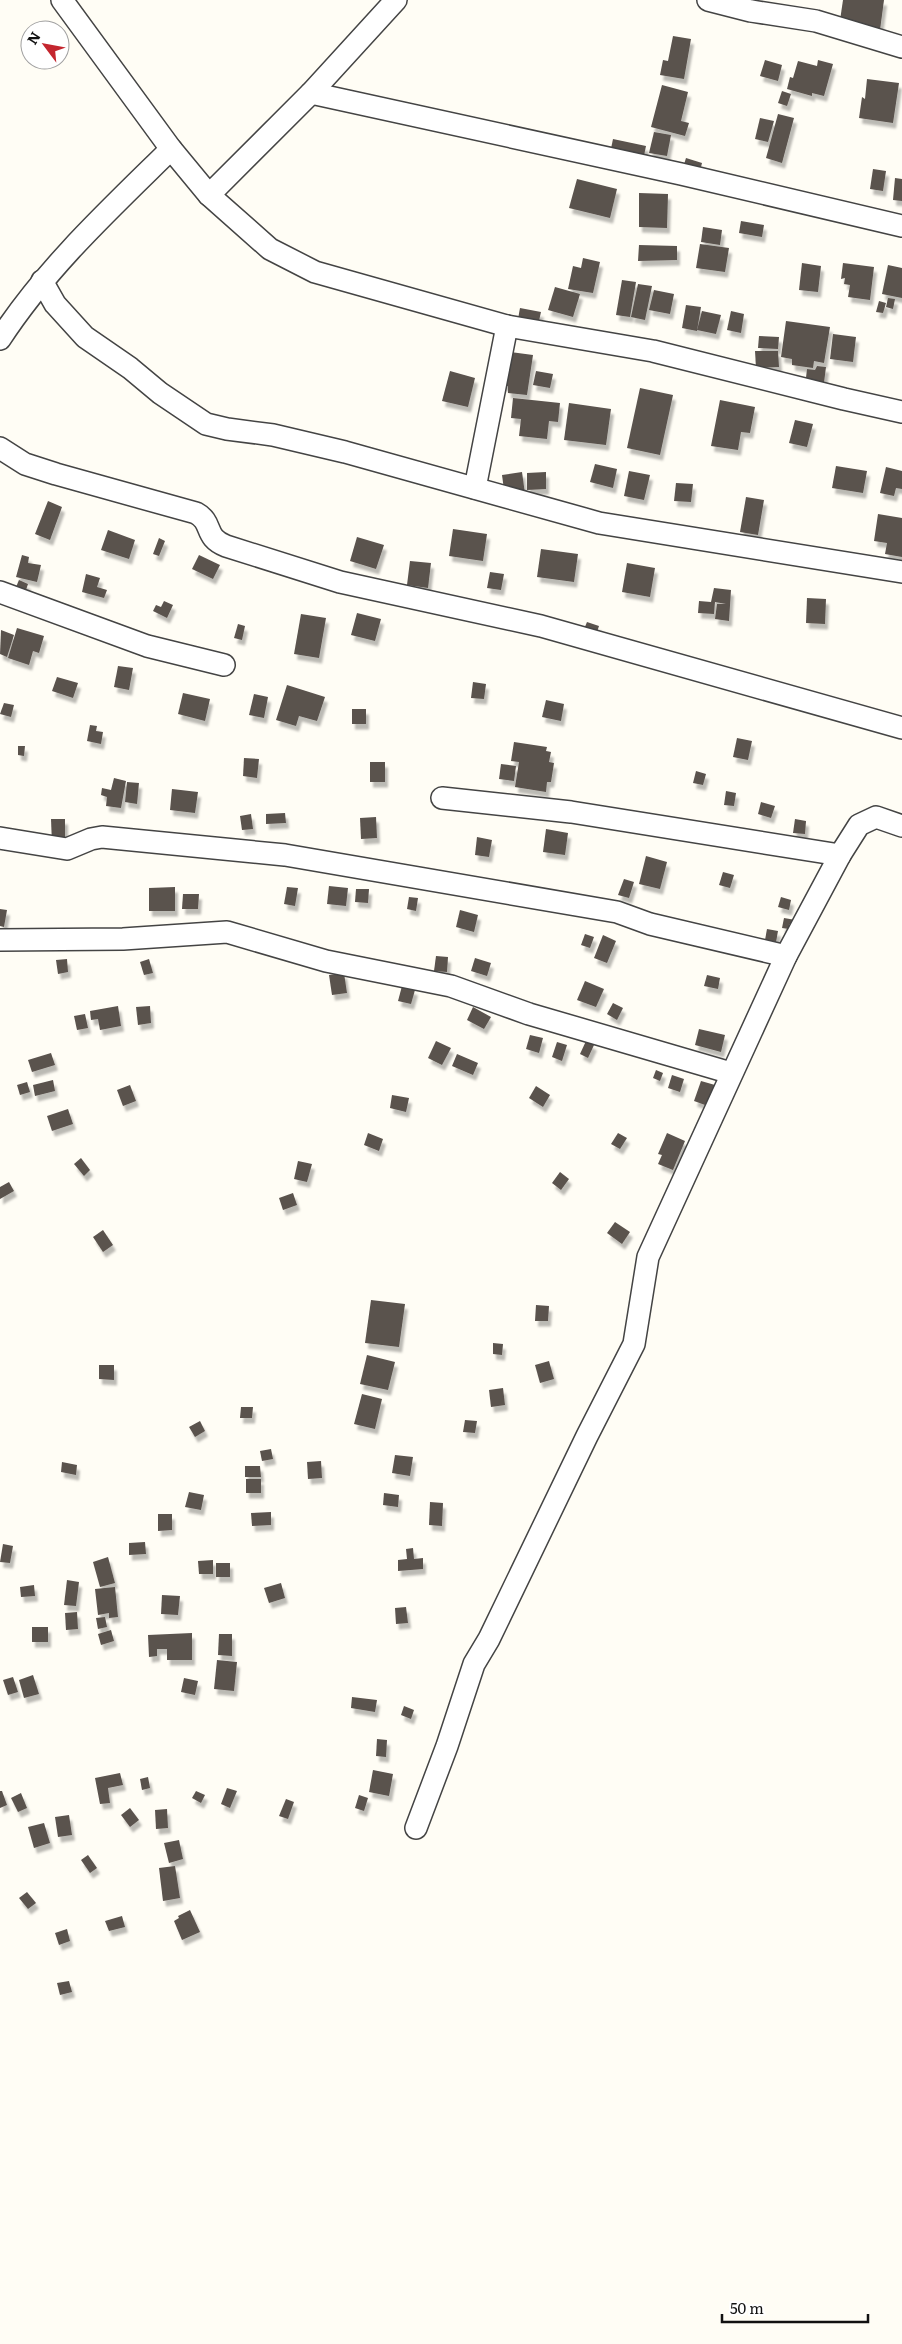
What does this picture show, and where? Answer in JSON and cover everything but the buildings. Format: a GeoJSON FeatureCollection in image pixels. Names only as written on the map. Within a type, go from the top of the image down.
{"type":"FeatureCollection","features":[{"type":"Feature","properties":{"kind":"street"},"geometry":{"type":"LineString","coordinates":[[62,0],[171,149],[209,195],[270,249],[315,272],[507,326],[652,351],[902,412]]}},
{"type":"Feature","properties":{"kind":"street"},"geometry":{"type":"LineString","coordinates":[[209,195],[311,93],[396,0]]}},
{"type":"Feature","properties":{"kind":"street"},"geometry":{"type":"LineString","coordinates":[[708,0],[751,11],[816,21],[902,47]]}},
{"type":"Feature","properties":{"kind":"street"},"geometry":{"type":"LineString","coordinates":[[311,93],[681,174],[902,226]]}},
{"type":"Feature","properties":{"kind":"street"},"geometry":{"type":"LineString","coordinates":[[0,339],[19,309],[42,280],[89,230],[171,149]]}},
{"type":"Feature","properties":{"kind":"street"},"geometry":{"type":"LineString","coordinates":[[42,280],[55,304],[85,336],[130,368],[167,398],[206,424],[227,429],[273,435],[345,452],[599,523],[644,532],[902,572]]}},
{"type":"Feature","properties":{"kind":"street"},"geometry":{"type":"LineString","coordinates":[[475,488],[507,326]]}},
{"type":"Feature","properties":{"kind":"street"},"geometry":{"type":"LineString","coordinates":[[0,448],[26,464],[41,469],[196,513],[203,516],[210,536],[216,542],[340,582],[541,626],[902,728]]}},
{"type":"Feature","properties":{"kind":"street"},"geometry":{"type":"LineString","coordinates":[[0,592],[147,646],[224,665]]}},
{"type":"Feature","properties":{"kind":"street"},"geometry":{"type":"LineString","coordinates":[[442,798],[570,812],[840,855]]}},
{"type":"Feature","properties":{"kind":"street"},"geometry":{"type":"LineString","coordinates":[[416,1828],[447,1746],[474,1664],[489,1638],[634,1344],[648,1258],[786,956],[840,855],[859,825],[876,816],[902,826]]}},
{"type":"Feature","properties":{"kind":"street"},"geometry":{"type":"LineString","coordinates":[[0,838],[67,849],[91,839],[102,837],[285,855],[617,912],[650,924],[786,956]]}},
{"type":"Feature","properties":{"kind":"street"},"geometry":{"type":"LineString","coordinates":[[0,940],[123,939],[227,932],[326,961],[451,986],[529,1014],[731,1073]]}}]}
